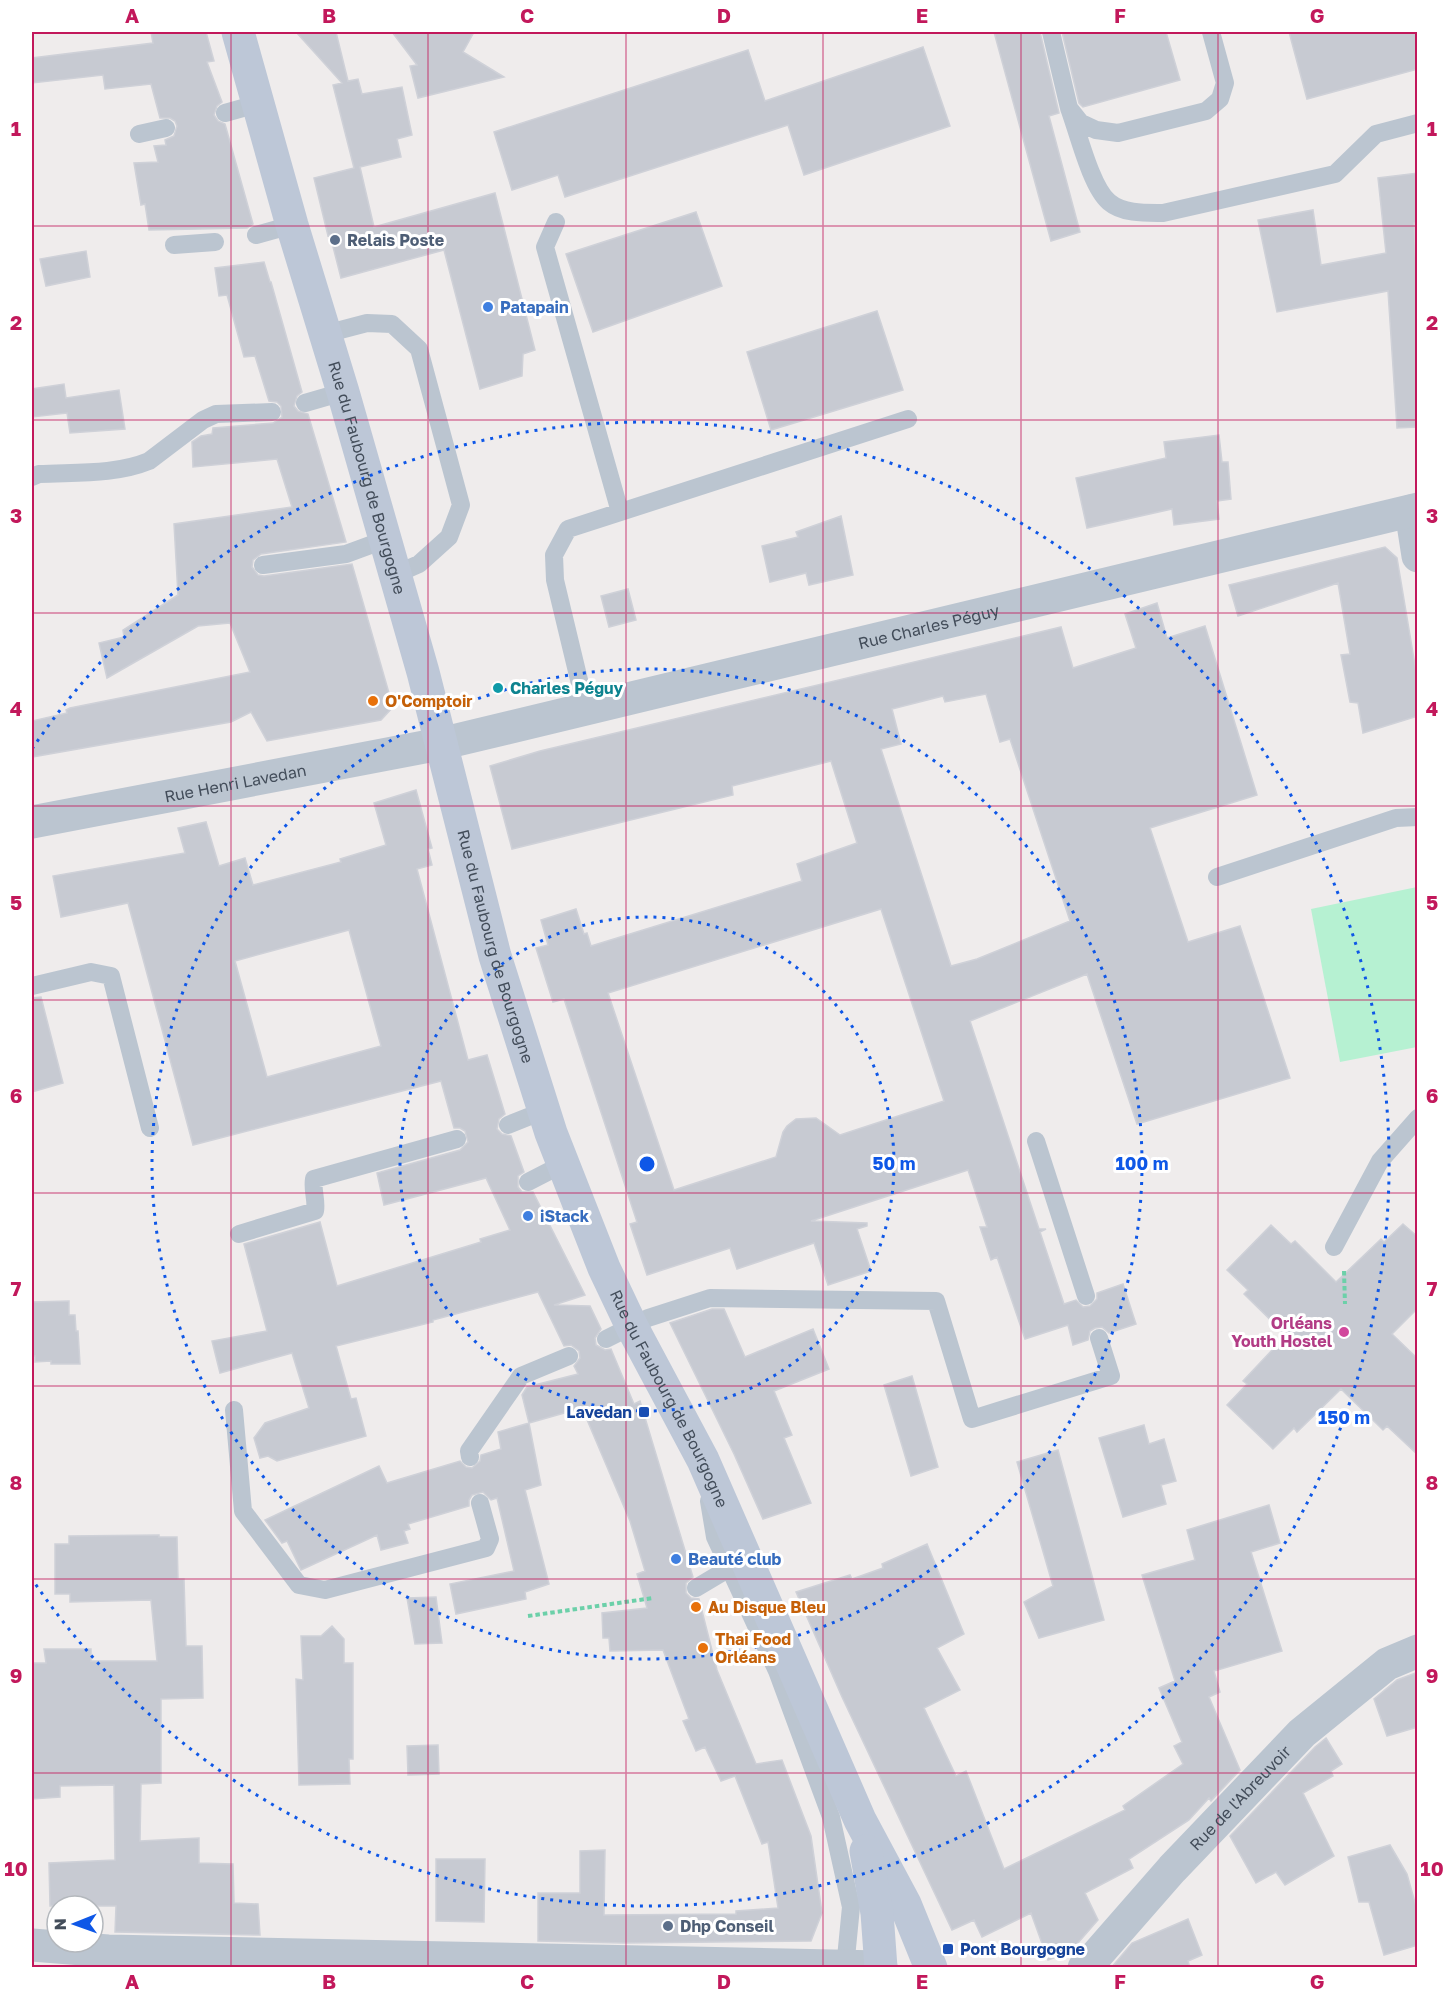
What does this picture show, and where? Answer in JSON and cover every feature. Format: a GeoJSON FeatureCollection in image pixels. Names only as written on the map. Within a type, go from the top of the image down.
{"type":"FeatureCollection","features":[{"type":"Feature","properties":{"kind":"main road","name":"Rue du Faubourg de Bourgogne"},"geometry":{"type":"LineString","coordinates":[[238,32],[423,672],[495,956],[543,1112],[604,1268],[619,1333],[703,1460],[737,1564],[860,1820],[905,1904],[931,1968]]}},
{"type":"Feature","properties":{"kind":"main road","name":"Rue du Faubourg de Bourgogne"},"geometry":{"type":"LineString","coordinates":[[860,1820],[877,1912],[881,1967]]}},
{"type":"Feature","properties":{"kind":"street"},"geometry":{"type":"LineString","coordinates":[[1414,510],[1418,556]]}},
{"type":"Feature","properties":{"kind":"street","name":"Rue Charles Péguy"},"geometry":{"type":"LineString","coordinates":[[440,744],[1414,510]]}},
{"type":"Feature","properties":{"kind":"street","name":"Rue Henri Lavedan"},"geometry":{"type":"LineString","coordinates":[[32,822],[440,744]]}},
{"type":"Feature","properties":{"kind":"street","name":"Rue de l'Abreuvoir"},"geometry":{"type":"LineString","coordinates":[[1084,1968],[1172,1869],[1302,1733],[1387,1664],[1418,1651]]}},
{"type":"Feature","properties":{"kind":"street"},"geometry":{"type":"LineString","coordinates":[[32,1945],[108,1952],[881,1967]]}},
{"type":"Feature","properties":{"kind":"lane"},"geometry":{"type":"LineString","coordinates":[[1051,32],[1070,108],[1097,188],[1110,203],[1136,213],[1163,213],[1335,174],[1376,134],[1418,123]]}},
{"type":"Feature","properties":{"kind":"lane"},"geometry":{"type":"LineString","coordinates":[[1070,108],[1081,123],[1096,130],[1118,133],[1206,111],[1220,99],[1225,83],[1211,32]]}},
{"type":"Feature","properties":{"kind":"lane"},"geometry":{"type":"LineString","coordinates":[[225,113],[257,104]]}},
{"type":"Feature","properties":{"kind":"lane"},"geometry":{"type":"LineString","coordinates":[[139,134],[166,128]]}},
{"type":"Feature","properties":{"kind":"lane"},"geometry":{"type":"LineString","coordinates":[[556,222],[544,247],[620,512]]}},
{"type":"Feature","properties":{"kind":"lane"},"geometry":{"type":"LineString","coordinates":[[256,235],[292,225]]}},
{"type":"Feature","properties":{"kind":"lane"},"geometry":{"type":"LineString","coordinates":[[174,245],[215,242]]}},
{"type":"Feature","properties":{"kind":"lane"},"geometry":{"type":"LineString","coordinates":[[326,334],[367,323],[392,324],[419,349],[461,505],[450,537],[419,564],[394,575]]}},
{"type":"Feature","properties":{"kind":"lane"},"geometry":{"type":"LineString","coordinates":[[305,403],[343,392]]}},
{"type":"Feature","properties":{"kind":"lane"},"geometry":{"type":"LineString","coordinates":[[32,477],[39,474],[109,471],[140,465],[149,461],[203,420],[216,414],[272,412]]}},
{"type":"Feature","properties":{"kind":"lane"},"geometry":{"type":"LineString","coordinates":[[586,709],[555,580],[554,555],[568,529],[908,419]]}},
{"type":"Feature","properties":{"kind":"lane"},"geometry":{"type":"LineString","coordinates":[[263,565],[346,554],[384,540]]}},
{"type":"Feature","properties":{"kind":"lane"},"geometry":{"type":"LineString","coordinates":[[1216,877],[1396,818],[1418,817]]}},
{"type":"Feature","properties":{"kind":"lane"},"geometry":{"type":"LineString","coordinates":[[32,986],[91,972],[111,976],[150,1128]]}},
{"type":"Feature","properties":{"kind":"lane"},"geometry":{"type":"LineString","coordinates":[[508,1125],[543,1112]]}},
{"type":"Feature","properties":{"kind":"lane"},"geometry":{"type":"LineString","coordinates":[[1334,1247],[1380,1161],[1418,1118]]}},
{"type":"Feature","properties":{"kind":"lane"},"geometry":{"type":"LineString","coordinates":[[239,1234],[315,1211],[316,1204],[312,1188],[314,1179],[457,1139]]}},
{"type":"Feature","properties":{"kind":"lane"},"geometry":{"type":"LineString","coordinates":[[1036,1141],[1086,1296]]}},
{"type":"Feature","properties":{"kind":"lane"},"geometry":{"type":"LineString","coordinates":[[528,1182],[563,1164]]}},
{"type":"Feature","properties":{"kind":"lane"},"geometry":{"type":"LineString","coordinates":[[619,1333],[648,1318],[710,1298],[936,1301],[972,1419],[1111,1376],[1099,1338]]}},
{"type":"Feature","properties":{"kind":"lane"},"geometry":{"type":"LineString","coordinates":[[470,1457],[469,1451],[521,1376],[569,1356]]}},
{"type":"Feature","properties":{"kind":"lane"},"geometry":{"type":"LineString","coordinates":[[234,1410],[243,1511],[300,1585],[326,1590],[486,1548],[489,1539],[480,1503]]}},
{"type":"Feature","properties":{"kind":"lane"},"geometry":{"type":"LineString","coordinates":[[696,1588],[737,1564],[831,1817],[851,1907],[832,1967]]}},
{"type":"Feature","properties":{"kind":"path"},"geometry":{"type":"LineString","coordinates":[[528,1616],[653,1598]]}},
{"type":"Feature","properties":{"kind":"green space"},"geometry":{"type":"Polygon","coordinates":[[[1417,887],[1417,1047],[1340,1062],[1311,909],[1417,887]]]}},
{"type":"Feature","properties":{"kind":"building"},"geometry":{"type":"Polygon","coordinates":[[[151,32],[206,32],[214,61],[207,62],[222,102],[217,106],[214,115],[218,121],[225,124],[253,224],[247,228],[149,230],[145,204],[141,205],[134,163],[158,162],[154,146],[166,145],[165,140],[174,136],[177,126],[170,118],[160,118],[151,84],[105,89],[103,75],[32,83],[32,58],[153,43],[151,32]]]}},
{"type":"Feature","properties":{"kind":"building"},"geometry":{"type":"Polygon","coordinates":[[[296,32],[336,32],[348,81],[358,79],[362,94],[402,87],[412,135],[397,139],[401,157],[360,167],[374,227],[495,193],[535,350],[523,354],[522,376],[480,389],[444,250],[341,278],[314,178],[354,168],[333,85],[342,83],[296,32]]]}},
{"type":"Feature","properties":{"kind":"building"},"geometry":{"type":"Polygon","coordinates":[[[392,32],[474,32],[463,52],[504,77],[418,98],[410,66],[417,65],[392,32]]]}},
{"type":"Feature","properties":{"kind":"building"},"geometry":{"type":"Polygon","coordinates":[[[994,32],[1040,32],[1059,113],[1049,116],[1080,232],[1051,241],[994,32]]]}},
{"type":"Feature","properties":{"kind":"building"},"geometry":{"type":"Polygon","coordinates":[[[1062,32],[1166,32],[1180,80],[1083,107],[1079,103],[1062,32]]]}},
{"type":"Feature","properties":{"kind":"building"},"geometry":{"type":"Polygon","coordinates":[[[1289,32],[1418,32],[1418,69],[1307,99],[1289,32]]]}},
{"type":"Feature","properties":{"kind":"building"},"geometry":{"type":"Polygon","coordinates":[[[923,47],[950,126],[804,175],[788,125],[565,197],[558,175],[512,190],[494,132],[748,50],[765,101],[923,47]]]}},
{"type":"Feature","properties":{"kind":"building"},"geometry":{"type":"Polygon","coordinates":[[[1418,173],[1418,223],[1414,223],[1418,308],[1418,427],[1397,428],[1388,291],[1277,312],[1258,220],[1313,210],[1321,265],[1386,253],[1378,178],[1418,173]]]}},
{"type":"Feature","properties":{"kind":"building"},"geometry":{"type":"Polygon","coordinates":[[[696,212],[722,286],[593,332],[566,254],[696,212]]]}},
{"type":"Feature","properties":{"kind":"building"},"geometry":{"type":"Polygon","coordinates":[[[86,251],[90,277],[46,286],[40,259],[86,251]]]}},
{"type":"Feature","properties":{"kind":"building"},"geometry":{"type":"Polygon","coordinates":[[[264,262],[302,392],[297,396],[294,406],[298,411],[308,414],[346,542],[261,554],[253,560],[252,567],[258,575],[264,576],[352,564],[393,707],[381,720],[267,741],[251,712],[231,722],[32,757],[32,721],[67,713],[66,710],[70,708],[250,672],[230,623],[198,626],[107,678],[99,643],[124,637],[123,630],[178,595],[174,524],[292,507],[277,459],[193,467],[192,442],[201,436],[212,434],[213,428],[273,423],[282,417],[281,406],[277,402],[269,401],[255,356],[244,357],[227,295],[219,296],[215,268],[264,262]]]}},
{"type":"Feature","properties":{"kind":"building"},"geometry":{"type":"Polygon","coordinates":[[[877,311],[903,390],[771,430],[747,352],[877,311]]]}},
{"type":"Feature","properties":{"kind":"building"},"geometry":{"type":"Polygon","coordinates":[[[64,384],[66,398],[119,390],[125,429],[70,433],[67,413],[32,417],[32,389],[64,384]]]}},
{"type":"Feature","properties":{"kind":"building"},"geometry":{"type":"Polygon","coordinates":[[[1219,435],[1222,462],[1228,462],[1231,499],[1217,501],[1219,519],[1174,525],[1172,509],[1087,528],[1076,478],[1166,458],[1164,442],[1219,435]]]}},
{"type":"Feature","properties":{"kind":"building"},"geometry":{"type":"Polygon","coordinates":[[[841,516],[853,575],[809,585],[806,573],[770,582],[762,546],[798,537],[796,532],[841,516]]]}},
{"type":"Feature","properties":{"kind":"building"},"geometry":{"type":"Polygon","coordinates":[[[1385,547],[1397,558],[1418,683],[1418,716],[1363,733],[1358,703],[1350,702],[1341,655],[1350,654],[1338,583],[1238,616],[1229,585],[1385,547]]]}},
{"type":"Feature","properties":{"kind":"building"},"geometry":{"type":"Polygon","coordinates":[[[628,589],[636,620],[609,627],[601,596],[628,589]]]}},
{"type":"Feature","properties":{"kind":"building"},"geometry":{"type":"Polygon","coordinates":[[[1157,603],[1167,638],[1205,626],[1257,795],[1150,828],[1188,942],[1240,926],[1290,1078],[1137,1124],[1087,974],[970,1021],[1039,1229],[1046,1229],[1040,1232],[1064,1304],[1076,1300],[1083,1307],[1090,1306],[1097,1299],[1097,1293],[1123,1284],[1136,1324],[1109,1333],[1102,1327],[1095,1328],[1090,1331],[1088,1340],[1073,1345],[1068,1325],[1025,1339],[997,1257],[991,1260],[980,1227],[987,1227],[968,1170],[811,1221],[867,1223],[867,1226],[857,1229],[871,1271],[828,1285],[814,1243],[737,1269],[730,1248],[647,1275],[630,1224],[637,1222],[564,999],[553,1002],[536,948],[548,945],[541,920],[576,909],[584,934],[587,933],[591,946],[802,881],[797,864],[857,843],[831,761],[732,786],[733,795],[512,849],[490,766],[540,751],[1061,627],[1073,668],[1136,648],[1125,614],[1157,603]],[[986,694],[945,702],[943,696],[892,709],[901,744],[881,749],[951,966],[977,959],[1070,921],[1010,739],[1000,742],[986,694]],[[881,909],[608,993],[674,1190],[776,1157],[783,1132],[796,1119],[816,1118],[840,1135],[944,1101],[881,909]]]}},
{"type":"Feature","properties":{"kind":"building"},"geometry":{"type":"Polygon","coordinates":[[[416,790],[432,848],[428,849],[432,865],[417,869],[468,1060],[487,1055],[505,1114],[499,1119],[497,1129],[502,1134],[511,1136],[524,1172],[518,1176],[518,1187],[522,1192],[533,1192],[585,1295],[554,1305],[590,1306],[601,1329],[595,1338],[596,1345],[605,1350],[611,1349],[634,1404],[640,1401],[693,1577],[686,1583],[686,1593],[691,1598],[699,1599],[717,1670],[756,1764],[782,1760],[811,1836],[822,1913],[811,1941],[623,1943],[538,1941],[538,1893],[580,1893],[580,1851],[605,1850],[604,1915],[736,1914],[736,1911],[778,1908],[768,1842],[762,1844],[735,1776],[721,1781],[705,1747],[696,1751],[683,1721],[689,1719],[663,1650],[610,1651],[609,1638],[603,1638],[602,1613],[647,1608],[637,1574],[645,1571],[630,1521],[582,1408],[529,1423],[522,1395],[527,1387],[578,1374],[574,1366],[580,1358],[579,1351],[571,1345],[564,1346],[538,1292],[433,1320],[433,1322],[336,1346],[351,1399],[356,1398],[366,1436],[277,1461],[268,1456],[260,1458],[254,1438],[265,1423],[309,1408],[292,1353],[220,1373],[212,1341],[267,1331],[244,1244],[320,1222],[337,1286],[481,1242],[480,1239],[510,1230],[486,1178],[384,1205],[377,1173],[460,1150],[468,1142],[465,1131],[454,1128],[441,1081],[193,1145],[128,903],[61,917],[53,876],[185,853],[178,828],[206,822],[219,866],[245,858],[253,885],[341,862],[340,859],[386,845],[374,803],[416,790]],[[349,930],[235,961],[267,1077],[381,1046],[349,930]]]}},
{"type":"Feature","properties":{"kind":"building"},"geometry":{"type":"Polygon","coordinates":[[[41,997],[63,1083],[32,1092],[32,998],[41,997]]]}},
{"type":"Feature","properties":{"kind":"building"},"geometry":{"type":"Polygon","coordinates":[[[1403,1224],[1418,1237],[1418,1308],[1392,1334],[1418,1359],[1418,1455],[1387,1426],[1383,1430],[1341,1389],[1297,1432],[1294,1428],[1273,1449],[1227,1405],[1247,1384],[1243,1381],[1286,1335],[1244,1294],[1248,1290],[1227,1270],[1271,1225],[1291,1244],[1295,1241],[1336,1282],[1381,1239],[1384,1242],[1403,1224]]]}},
{"type":"Feature","properties":{"kind":"building"},"geometry":{"type":"Polygon","coordinates":[[[69,1301],[69,1315],[75,1315],[76,1331],[78,1331],[80,1364],[35,1362],[35,1356],[32,1356],[32,1302],[69,1301]]]}},
{"type":"Feature","properties":{"kind":"building"},"geometry":{"type":"Polygon","coordinates":[[[712,1309],[724,1309],[745,1357],[813,1329],[829,1369],[774,1391],[792,1435],[784,1438],[811,1503],[763,1519],[670,1323],[712,1309]]]}},
{"type":"Feature","properties":{"kind":"building"},"geometry":{"type":"Polygon","coordinates":[[[912,1376],[938,1467],[911,1476],[884,1385],[912,1376]]]}},
{"type":"Feature","properties":{"kind":"building"},"geometry":{"type":"Polygon","coordinates":[[[529,1423],[541,1485],[525,1490],[549,1584],[525,1592],[526,1599],[456,1614],[450,1584],[514,1571],[497,1498],[491,1500],[483,1492],[472,1495],[469,1506],[408,1524],[410,1529],[404,1531],[408,1543],[381,1550],[377,1535],[301,1570],[287,1541],[282,1543],[265,1520],[379,1466],[387,1483],[460,1461],[466,1467],[472,1468],[480,1461],[481,1455],[501,1449],[498,1432],[529,1423]]]}},
{"type":"Feature","properties":{"kind":"building"},"geometry":{"type":"Polygon","coordinates":[[[1144,1425],[1149,1444],[1164,1439],[1176,1481],[1161,1485],[1166,1504],[1123,1517],[1099,1438],[1144,1425]]]}},
{"type":"Feature","properties":{"kind":"building"},"geometry":{"type":"Polygon","coordinates":[[[1058,1450],[1104,1620],[1039,1638],[1024,1602],[1053,1586],[1017,1462],[1058,1450]]]}},
{"type":"Feature","properties":{"kind":"building"},"geometry":{"type":"Polygon","coordinates":[[[1269,1505],[1280,1543],[1251,1552],[1282,1651],[1214,1671],[1220,1692],[1209,1697],[1240,1770],[1211,1801],[1209,1798],[1189,1820],[1129,1859],[1133,1868],[1085,1893],[1098,1920],[1070,1952],[1048,1960],[1031,1913],[982,1937],[974,1920],[952,1930],[842,1697],[796,1592],[850,1575],[852,1579],[883,1568],[882,1564],[927,1544],[964,1634],[937,1648],[960,1690],[924,1708],[956,1776],[966,1771],[1004,1869],[1125,1810],[1123,1806],[1183,1764],[1174,1746],[1182,1742],[1159,1688],[1175,1681],[1142,1575],[1195,1560],[1187,1530],[1269,1505]]]}},
{"type":"Feature","properties":{"kind":"building"},"geometry":{"type":"Polygon","coordinates":[[[159,1535],[159,1537],[177,1537],[178,1579],[184,1579],[186,1646],[202,1646],[203,1698],[161,1699],[161,1783],[141,1784],[140,1841],[199,1838],[199,1863],[233,1864],[234,1903],[258,1904],[260,1935],[115,1932],[116,1906],[105,1906],[105,1894],[50,1894],[49,1863],[115,1860],[114,1785],[60,1786],[60,1797],[32,1799],[32,1663],[46,1663],[44,1649],[91,1649],[91,1661],[157,1661],[151,1600],[70,1602],[70,1594],[55,1594],[55,1544],[69,1544],[69,1536],[159,1535]]]}},
{"type":"Feature","properties":{"kind":"building"},"geometry":{"type":"Polygon","coordinates":[[[436,1597],[442,1643],[415,1644],[407,1598],[436,1597]]]}},
{"type":"Feature","properties":{"kind":"building"},"geometry":{"type":"Polygon","coordinates":[[[332,1626],[344,1639],[344,1663],[353,1663],[353,1759],[349,1759],[350,1784],[299,1785],[296,1679],[303,1680],[301,1636],[321,1636],[332,1626]]]}},
{"type":"Feature","properties":{"kind":"building"},"geometry":{"type":"Polygon","coordinates":[[[1418,1672],[1418,1727],[1387,1736],[1374,1699],[1397,1680],[1418,1672]]]}},
{"type":"Feature","properties":{"kind":"building"},"geometry":{"type":"Polygon","coordinates":[[[1326,1738],[1342,1764],[1331,1771],[1333,1776],[1303,1793],[1334,1856],[1285,1885],[1276,1872],[1256,1883],[1230,1836],[1326,1738]]]}},
{"type":"Feature","properties":{"kind":"building"},"geometry":{"type":"Polygon","coordinates":[[[438,1745],[439,1774],[408,1775],[407,1746],[438,1745]]]}},
{"type":"Feature","properties":{"kind":"building"},"geometry":{"type":"Polygon","coordinates":[[[1390,1845],[1407,1874],[1418,1913],[1418,1945],[1384,1955],[1369,1902],[1359,1902],[1348,1857],[1390,1845]]]}},
{"type":"Feature","properties":{"kind":"building"},"geometry":{"type":"Polygon","coordinates":[[[436,1859],[485,1859],[484,1922],[436,1921],[436,1859]]]}},
{"type":"Feature","properties":{"kind":"building"},"geometry":{"type":"Polygon","coordinates":[[[1188,1919],[1202,1955],[1188,1961],[1190,1968],[1111,1968],[1132,1943],[1188,1919]]]}},
{"type":"Feature","properties":{"kind":"place","name":"Relais Poste"},"geometry":{"type":"Point","coordinates":[335,240]}},
{"type":"Feature","properties":{"kind":"place","name":"Patapain"},"geometry":{"type":"Point","coordinates":[488,307]}},
{"type":"Feature","properties":{"kind":"place","name":"Charles Péguy"},"geometry":{"type":"Point","coordinates":[498,688]}},
{"type":"Feature","properties":{"kind":"place","name":"O'Comptoir"},"geometry":{"type":"Point","coordinates":[373,701]}},
{"type":"Feature","properties":{"kind":"place","name":"iStack"},"geometry":{"type":"Point","coordinates":[528,1216]}},
{"type":"Feature","properties":{"kind":"place","name":"Orléans Youth Hostel"},"geometry":{"type":"Point","coordinates":[1344,1332]}},
{"type":"Feature","properties":{"kind":"place","name":"Lavedan"},"geometry":{"type":"Point","coordinates":[644,1412]}},
{"type":"Feature","properties":{"kind":"place","name":"Beauté club"},"geometry":{"type":"Point","coordinates":[676,1559]}},
{"type":"Feature","properties":{"kind":"place","name":"Au Disque Bleu"},"geometry":{"type":"Point","coordinates":[696,1607]}},
{"type":"Feature","properties":{"kind":"place","name":"Thai Food Orléans"},"geometry":{"type":"Point","coordinates":[703,1648]}},
{"type":"Feature","properties":{"kind":"place","name":"Dhp Conseil"},"geometry":{"type":"Point","coordinates":[668,1926]}},
{"type":"Feature","properties":{"kind":"place","name":"Pont Bourgogne"},"geometry":{"type":"Point","coordinates":[948,1949]}}]}
